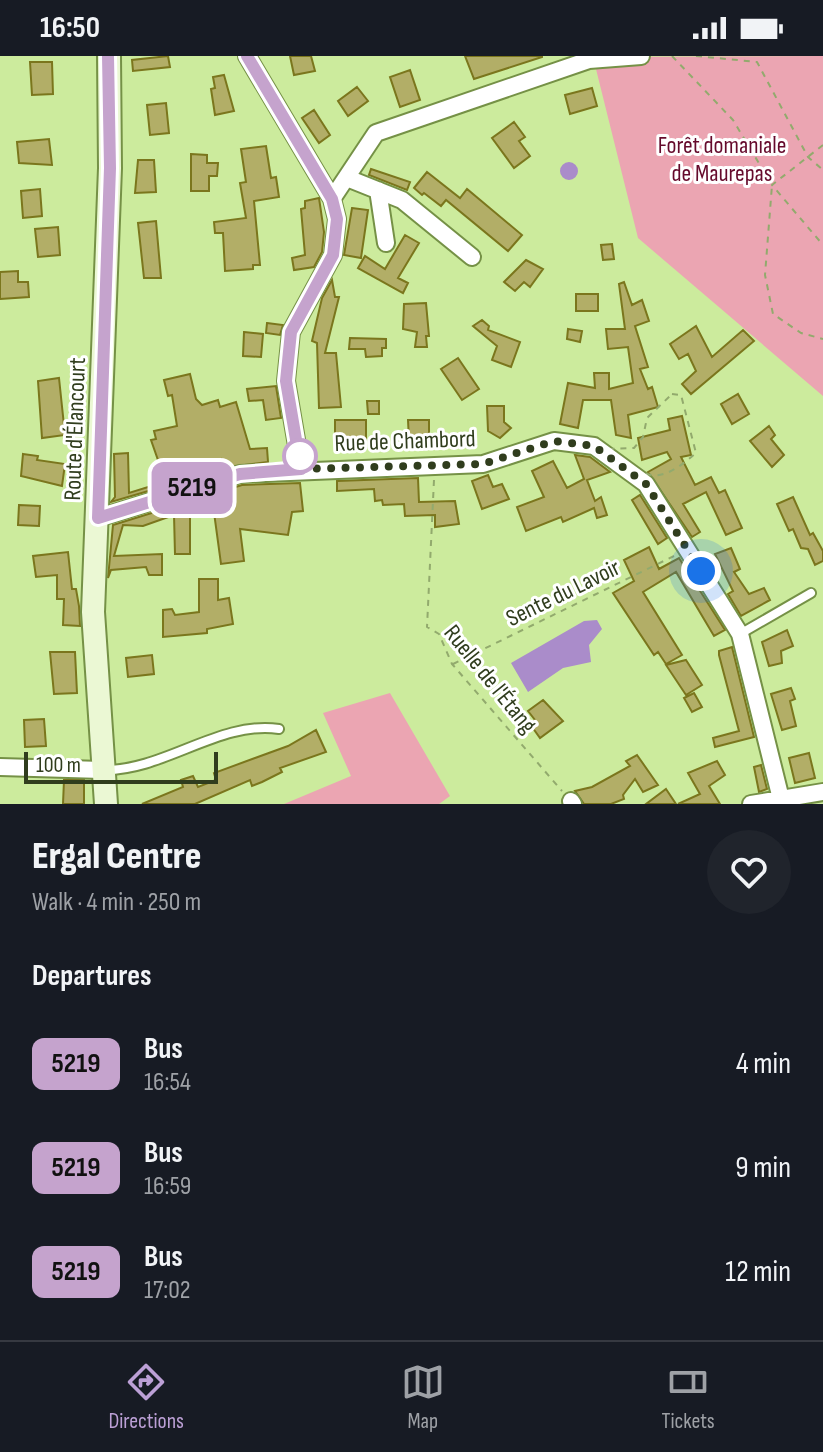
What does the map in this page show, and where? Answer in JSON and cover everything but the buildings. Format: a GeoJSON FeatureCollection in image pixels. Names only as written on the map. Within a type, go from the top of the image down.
{"type":"FeatureCollection","features":[{"type":"Feature","properties":{"kind":"street","name":"Route d'Élancourt"},"geometry":{"type":"LineString","coordinates":[[106,804],[93,612],[110,168],[109,56]]}},
{"type":"Feature","properties":{"kind":"street"},"geometry":{"type":"LineString","coordinates":[[247,56],[332,199],[337,219],[333,255],[291,332],[286,381],[301,469]]}},
{"type":"Feature","properties":{"kind":"street"},"geometry":{"type":"LineString","coordinates":[[332,199],[376,133],[589,60],[641,56]]}},
{"type":"Feature","properties":{"kind":"street"},"geometry":{"type":"LineString","coordinates":[[347,178],[402,200],[472,257]]}},
{"type":"Feature","properties":{"kind":"street"},"geometry":{"type":"LineString","coordinates":[[378,190],[386,243]]}},
{"type":"Feature","properties":{"kind":"street","name":"Rue de Chambord"},"geometry":{"type":"LineString","coordinates":[[98,518],[240,474],[301,469],[483,464],[554,441],[594,446],[646,484],[740,634],[781,799]]}},
{"type":"Feature","properties":{"kind":"street"},"geometry":{"type":"LineString","coordinates":[[0,767],[102,770]]}},
{"type":"Feature","properties":{"kind":"street"},"geometry":{"type":"LineString","coordinates":[[751,804],[823,792]]}},
{"type":"Feature","properties":{"kind":"lane"},"geometry":{"type":"LineString","coordinates":[[740,634],[811,593]]}},
{"type":"Feature","properties":{"kind":"lane"},"geometry":{"type":"LineString","coordinates":[[102,770],[130,770],[256,726],[279,729]]}},
{"type":"Feature","properties":{"kind":"path"},"geometry":{"type":"LineString","coordinates":[[672,56],[733,120],[772,185],[823,245]]}},
{"type":"Feature","properties":{"kind":"path"},"geometry":{"type":"LineString","coordinates":[[696,56],[757,62],[808,157],[823,170]]}},
{"type":"Feature","properties":{"kind":"path"},"geometry":{"type":"LineString","coordinates":[[823,145],[772,185],[765,275],[773,314],[801,333],[823,339]]}},
{"type":"Feature","properties":{"kind":"path"},"geometry":{"type":"LineString","coordinates":[[643,437],[647,418],[672,394],[681,395],[696,453],[685,463]]}},
{"type":"Feature","properties":{"kind":"path","name":"Ruelle de l'Étang"},"geometry":{"type":"LineString","coordinates":[[434,465],[427,627],[439,634],[452,664],[572,802]]}},
{"type":"Feature","properties":{"kind":"path","name":"Sente du Lavoir"},"geometry":{"type":"LineString","coordinates":[[452,664],[688,550]]}},
{"type":"Feature","properties":{"kind":"green space","name":"Forêt domaniale de Maurepas"},"geometry":{"type":"Polygon","coordinates":[[[823,56],[823,396],[638,238],[593,57],[823,56]]]}},
{"type":"Feature","properties":{"kind":"green space"},"geometry":{"type":"Polygon","coordinates":[[[390,693],[450,796],[439,804],[284,804],[351,776],[323,713],[390,693]]]}},
{"type":"Feature","properties":{"kind":"shaded area"},"geometry":{"type":"Polygon","coordinates":[[[569,162],[578,171],[569,180],[560,171],[569,162]]]}},
{"type":"Feature","properties":{"kind":"shaded area"},"geometry":{"type":"Polygon","coordinates":[[[597,620],[602,629],[589,645],[591,662],[563,668],[528,692],[511,663],[584,621],[597,620]]]}},
{"type":"Feature","properties":{"kind":"bus line","name":"5219"},"geometry":{"type":"LineString","coordinates":[[108,56],[110,168],[98,518],[240,474],[301,469],[286,381],[291,332],[330,265],[337,219],[332,199],[247,56]]}},
{"type":"Feature","properties":{"kind":"route"},"geometry":{"type":"LineString","coordinates":[[300,456],[301,469],[483,464],[554,441],[594,446],[646,484],[701,571]]}}]}
